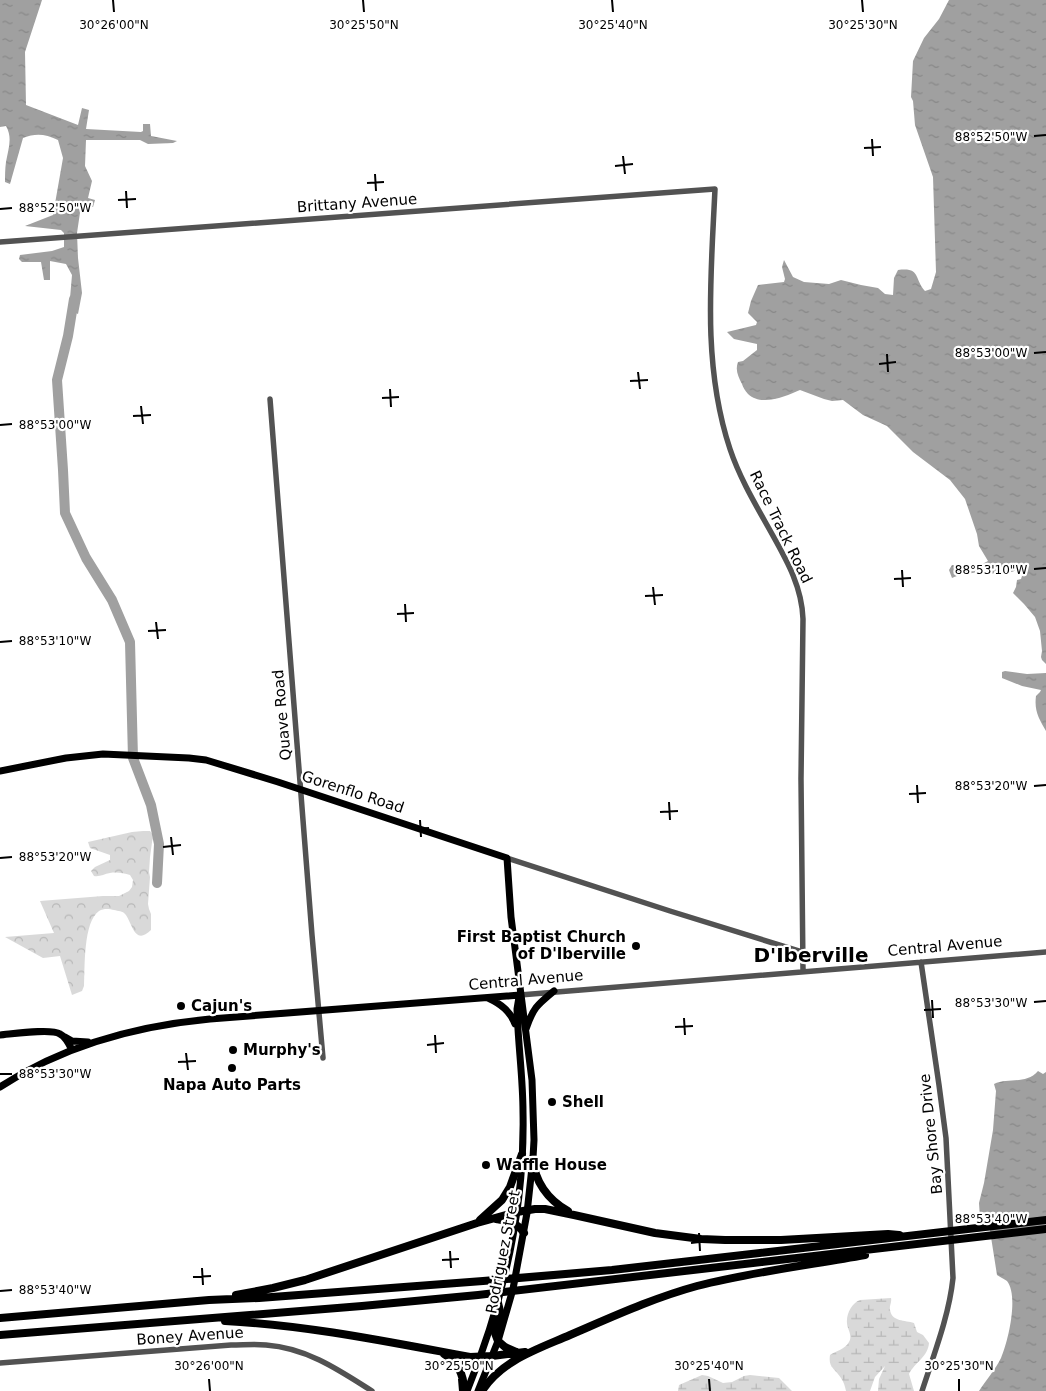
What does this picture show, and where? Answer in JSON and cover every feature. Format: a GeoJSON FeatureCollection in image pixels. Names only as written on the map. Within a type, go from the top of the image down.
{"type":"FeatureCollection","features":[{"type":"Feature","properties":{"kind":"highway"},"geometry":{"type":"LineString","coordinates":[[477,1223],[502,1200],[510,1187],[522,1154]]}},
{"type":"Feature","properties":{"kind":"highway"},"geometry":{"type":"LineString","coordinates":[[533,1158],[535,1172],[544,1190],[559,1206],[574,1215]]}},
{"type":"Feature","properties":{"kind":"highway"},"geometry":{"type":"LineString","coordinates":[[209,1300],[305,1280],[477,1223],[527,1210],[545,1209],[656,1233],[725,1240],[781,1240],[888,1234],[913,1236]]}},
{"type":"Feature","properties":{"kind":"highway"},"geometry":{"type":"LineString","coordinates":[[488,1220],[507,1221],[515,1224],[524,1233]]}},
{"type":"Feature","properties":{"kind":"highway"},"geometry":{"type":"LineString","coordinates":[[0,1335],[478,1295],[913,1236],[1046,1220]]}},
{"type":"Feature","properties":{"kind":"highway"},"geometry":{"type":"LineString","coordinates":[[0,1318],[209,1300],[268,1298],[483,1282],[894,1247],[1046,1229]]}},
{"type":"Feature","properties":{"kind":"highway"},"geometry":{"type":"LineString","coordinates":[[482,1391],[509,1364],[530,1352],[662,1297],[730,1278],[873,1254],[894,1247]]}},
{"type":"Feature","properties":{"kind":"highway"},"geometry":{"type":"LineString","coordinates":[[498,1303],[500,1311],[494,1333],[498,1341],[505,1347],[518,1353]]}},
{"type":"Feature","properties":{"kind":"highway"},"geometry":{"type":"LineString","coordinates":[[194,1320],[276,1324],[470,1356],[530,1352]]}},
{"type":"Feature","properties":{"kind":"highway"},"geometry":{"type":"LineString","coordinates":[[435,1350],[449,1357],[458,1367],[466,1391]]}},
{"type":"Feature","properties":{"kind":"main road","name":"Gorenflo Road"},"geometry":{"type":"LineString","coordinates":[[0,771],[66,758],[94,755],[120,754],[206,760],[507,858]]}},
{"type":"Feature","properties":{"kind":"main road","name":"Rodriguez Street"},"geometry":{"type":"LineString","coordinates":[[478,1391],[498,1341],[513,1289],[524,1233],[533,1158],[532,1080],[511,917],[507,858]]}},
{"type":"Feature","properties":{"kind":"main road"},"geometry":{"type":"LineString","coordinates":[[526,1032],[534,1009],[554,991]]}},
{"type":"Feature","properties":{"kind":"main road","name":"Rodriguez Street"},"geometry":{"type":"LineString","coordinates":[[466,1391],[481,1356],[498,1303],[517,1212],[522,1154],[523,1105],[517,1009],[520,994]]}},
{"type":"Feature","properties":{"kind":"main road","name":"Central Avenue"},"geometry":{"type":"LineString","coordinates":[[0,1087],[72,1050],[116,1034],[162,1024],[520,994]]}},
{"type":"Feature","properties":{"kind":"main road"},"geometry":{"type":"LineString","coordinates":[[488,998],[499,1003],[512,1016],[518,1036]]}},
{"type":"Feature","properties":{"kind":"main road"},"geometry":{"type":"LineString","coordinates":[[0,1035],[53,1031],[72,1041],[94,1042]]}},
{"type":"Feature","properties":{"kind":"main road"},"geometry":{"type":"LineString","coordinates":[[64,1037],[72,1050]]}},
{"type":"Feature","properties":{"kind":"street","name":"Brittany Avenue"},"geometry":{"type":"LineString","coordinates":[[0,242],[715,189]]}},
{"type":"Feature","properties":{"kind":"street","name":"Race Track Road"},"geometry":{"type":"LineString","coordinates":[[715,189],[710,322],[712,366],[722,419],[732,456],[793,573],[802,601],[802,971]]}},
{"type":"Feature","properties":{"kind":"street","name":"Quave Road"},"geometry":{"type":"LineString","coordinates":[[270,399],[323,1058]]}},
{"type":"Feature","properties":{"kind":"street","name":"Gorenflo Road"},"geometry":{"type":"LineString","coordinates":[[507,858],[670,912],[802,952]]}},
{"type":"Feature","properties":{"kind":"street","name":"Central Avenue"},"geometry":{"type":"LineString","coordinates":[[520,994],[1046,952]]}},
{"type":"Feature","properties":{"kind":"street","name":"Bay Shore Drive"},"geometry":{"type":"LineString","coordinates":[[921,962],[946,1138],[953,1278],[947,1309],[922,1391]]}},
{"type":"Feature","properties":{"kind":"street","name":"Boney Avenue"},"geometry":{"type":"LineString","coordinates":[[0,1363],[267,1345],[296,1350],[311,1355],[372,1391]]}},
{"type":"Feature","properties":{"kind":"green space"},"geometry":{"type":"Polygon","coordinates":[[[150,831],[153,835],[148,904],[151,914],[151,930],[141,936],[134,931],[123,912],[109,909],[99,911],[90,925],[87,935],[84,986],[82,991],[72,995],[60,956],[43,958],[5,937],[54,933],[40,901],[119,896],[129,891],[133,880],[130,875],[110,873],[94,876],[91,871],[110,860],[110,855],[90,848],[88,842],[150,831]]]}},
{"type":"Feature","properties":{"kind":"green space"},"geometry":{"type":"Polygon","coordinates":[[[891,1298],[890,1309],[893,1317],[914,1323],[917,1332],[923,1335],[929,1343],[924,1356],[909,1374],[914,1391],[878,1391],[879,1379],[885,1366],[875,1377],[870,1391],[846,1391],[843,1381],[831,1365],[830,1355],[849,1342],[850,1334],[847,1316],[850,1309],[860,1300],[891,1298]]]}},
{"type":"Feature","properties":{"kind":"green space"},"geometry":{"type":"Polygon","coordinates":[[[702,1375],[723,1383],[732,1382],[750,1375],[779,1378],[792,1391],[678,1391],[679,1385],[702,1375]]]}},
{"type":"Feature","properties":{"kind":"water"},"geometry":{"type":"Polygon","coordinates":[[[0,0],[42,0],[25,52],[26,105],[78,125],[82,108],[89,110],[86,129],[141,132],[143,131],[143,124],[150,124],[151,136],[177,141],[173,143],[148,144],[140,140],[86,140],[85,166],[92,181],[88,198],[95,200],[93,207],[81,206],[77,233],[82,293],[78,314],[69,310],[72,275],[66,264],[50,261],[50,280],[44,280],[41,262],[22,262],[19,259],[20,255],[52,251],[64,247],[64,233],[61,230],[25,226],[53,215],[63,158],[58,140],[40,135],[23,138],[10,184],[5,182],[10,140],[6,126],[0,127],[0,0]]]}},
{"type":"Feature","properties":{"kind":"water"},"geometry":{"type":"Polygon","coordinates":[[[949,0],[1046,0],[1046,664],[1041,657],[1040,631],[1035,617],[1013,593],[1017,580],[1021,579],[1021,572],[1017,570],[1004,573],[974,573],[952,578],[949,570],[952,565],[971,566],[988,561],[979,546],[977,534],[965,499],[950,480],[913,452],[887,426],[863,415],[843,400],[832,401],[800,390],[774,399],[760,400],[754,398],[744,389],[738,376],[737,368],[738,362],[743,361],[757,350],[757,344],[734,339],[727,332],[756,325],[757,322],[748,313],[751,301],[758,285],[784,282],[782,267],[784,260],[793,277],[804,282],[829,284],[841,280],[878,288],[885,294],[893,295],[894,278],[898,270],[910,270],[914,272],[925,291],[931,289],[936,272],[933,177],[915,125],[911,97],[913,61],[924,38],[939,19],[949,0]]]}},
{"type":"Feature","properties":{"kind":"water"},"geometry":{"type":"Polygon","coordinates":[[[1002,672],[1027,674],[1046,673],[1046,731],[1036,711],[1036,696],[1041,690],[1022,686],[1002,678],[1002,672]]]}},
{"type":"Feature","properties":{"kind":"water"},"geometry":{"type":"Polygon","coordinates":[[[1038,1071],[1043,1074],[1046,1072],[1046,1391],[979,1391],[1001,1358],[1007,1341],[1012,1308],[1012,1297],[1007,1281],[997,1275],[988,1218],[980,1218],[979,1203],[993,1130],[996,1091],[994,1084],[1028,1078],[1038,1071]]]}},
{"type":"Feature","properties":{"kind":"waterway"},"geometry":{"type":"LineString","coordinates":[[74,299],[68,336],[57,380],[65,513],[86,558],[112,600],[130,642],[133,758],[151,805],[159,844],[157,883]]}},
{"type":"Feature","properties":{"kind":"place","name":"First Baptist Church of D'Iberville"},"geometry":{"type":"Point","coordinates":[636,946]}},
{"type":"Feature","properties":{"kind":"place","name":"Cajun's"},"geometry":{"type":"Point","coordinates":[181,1006]}},
{"type":"Feature","properties":{"kind":"place","name":"Murphy's"},"geometry":{"type":"Point","coordinates":[233,1050]}},
{"type":"Feature","properties":{"kind":"place","name":"Napa Auto Parts"},"geometry":{"type":"Point","coordinates":[232,1068]}},
{"type":"Feature","properties":{"kind":"place","name":"Shell"},"geometry":{"type":"Point","coordinates":[552,1102]}},
{"type":"Feature","properties":{"kind":"place","name":"Waffle House"},"geometry":{"type":"Point","coordinates":[486,1165]}},
{"type":"Feature","properties":{"kind":"district","name":"D'Iberville"},"geometry":{"type":"Point","coordinates":[811,955]}}]}
